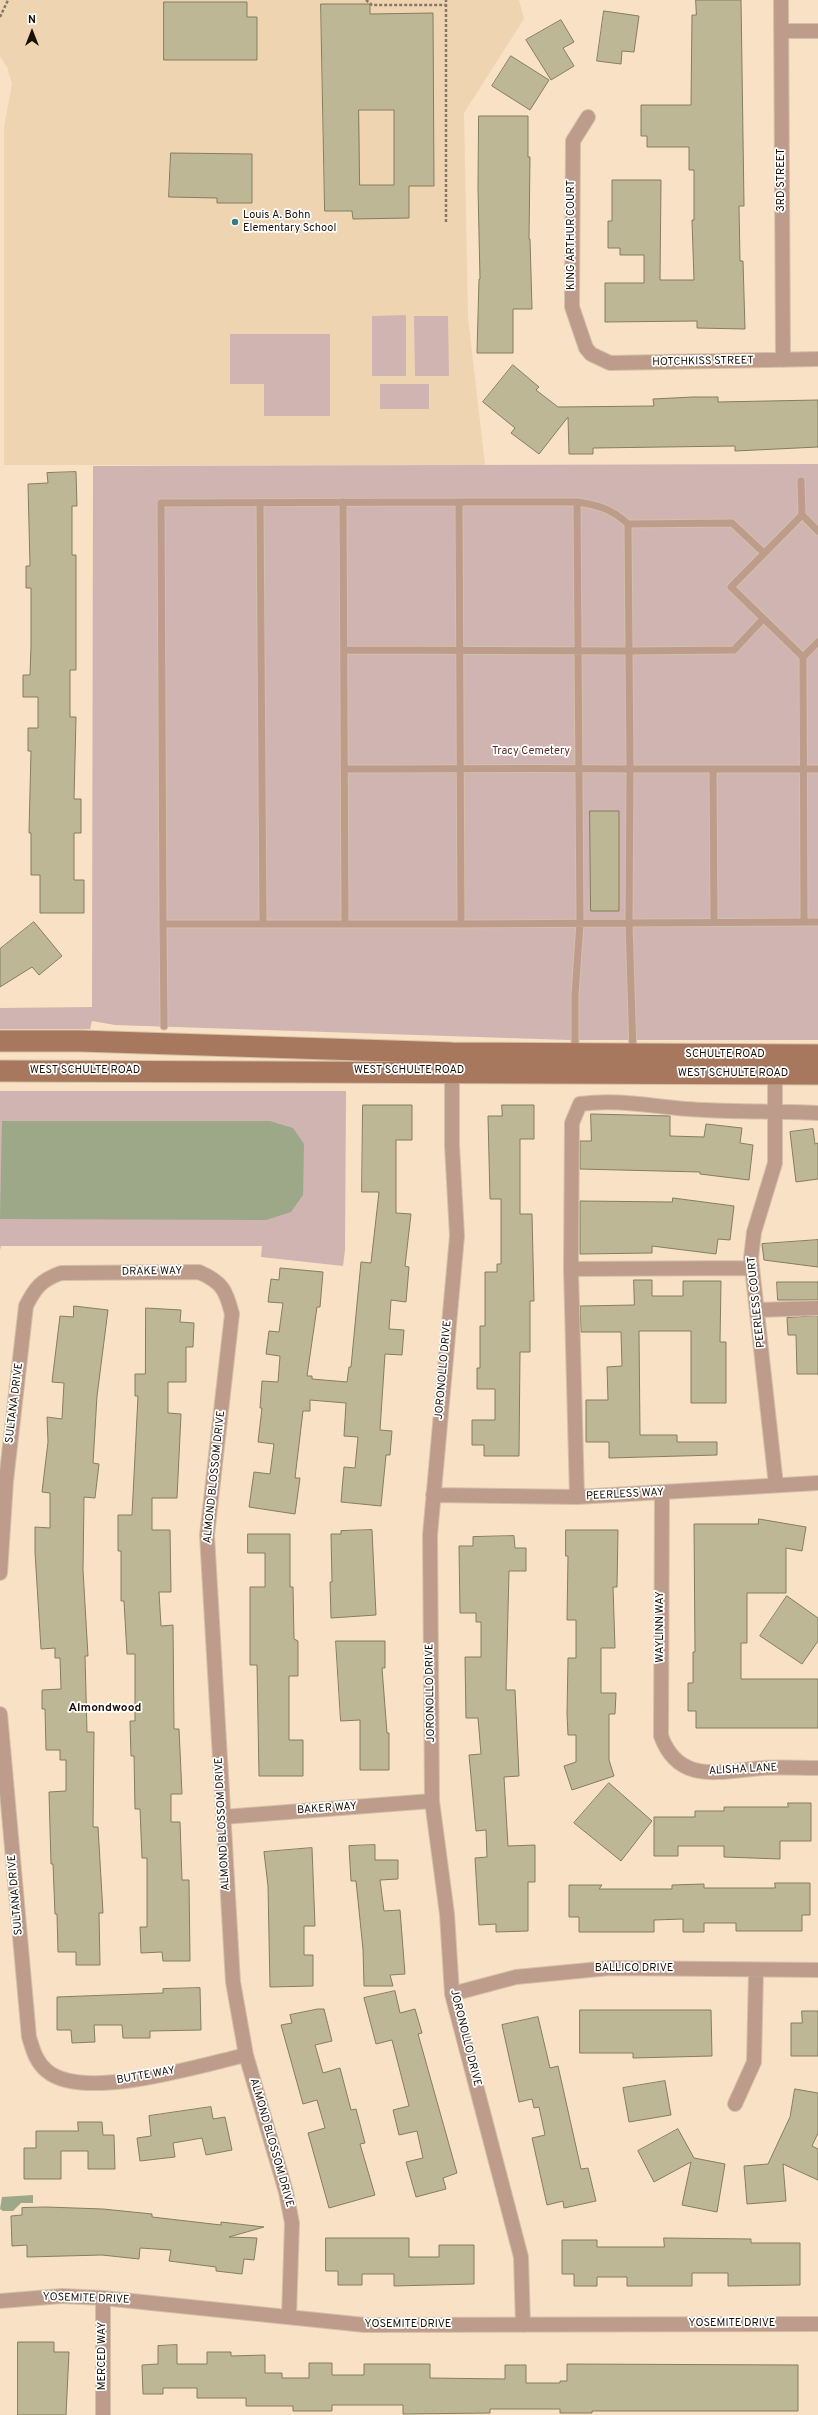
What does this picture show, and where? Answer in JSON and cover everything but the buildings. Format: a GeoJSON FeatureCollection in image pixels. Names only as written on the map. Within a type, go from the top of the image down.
{"type":"FeatureCollection","features":[{"type":"Feature","properties":{"kind":"main road","name":"WEST SCHULTE ROAD"},"geometry":{"type":"LineString","coordinates":[[0,1041],[110,1042],[452,1062],[775,1074],[818,1074]]}},
{"type":"Feature","properties":{"kind":"main road","name":"WEST SCHULTE ROAD"},"geometry":{"type":"LineString","coordinates":[[0,1071],[452,1062],[575,1055],[633,1055]]}},
{"type":"Feature","properties":{"kind":"main road","name":"SCHULTE ROAD"},"geometry":{"type":"LineString","coordinates":[[633,1055],[818,1055]]}},
{"type":"Feature","properties":{"kind":"street","name":"3RD STREET"},"geometry":{"type":"LineString","coordinates":[[781,0],[783,360]]}},
{"type":"Feature","properties":{"kind":"street"},"geometry":{"type":"LineString","coordinates":[[781,31],[818,31]]}},
{"type":"Feature","properties":{"kind":"street","name":"KING ARTHUR COURT"},"geometry":{"type":"LineString","coordinates":[[588,117],[573,141],[572,307],[586,348],[591,354]]}},
{"type":"Feature","properties":{"kind":"street","name":"HOTCHKISS STREET"},"geometry":{"type":"LineString","coordinates":[[591,354],[610,363],[818,359]]}},
{"type":"Feature","properties":{"kind":"street","name":"JORONOLLO DRIVE"},"geometry":{"type":"LineString","coordinates":[[452,1062],[452,1144],[457,1236],[430,1535],[432,1801],[447,1914],[452,1994],[521,2257],[523,2325]]}},
{"type":"Feature","properties":{"kind":"street","name":"PEERLESS COURT"},"geometry":{"type":"LineString","coordinates":[[775,1074],[775,1163],[754,1232],[752,1268],[758,1310],[776,1485]]}},
{"type":"Feature","properties":{"kind":"street"},"geometry":{"type":"LineString","coordinates":[[577,1497],[571,1270],[572,1122],[580,1104],[600,1102],[658,1105],[703,1110],[818,1113]]}},
{"type":"Feature","properties":{"kind":"street"},"geometry":{"type":"LineString","coordinates":[[571,1270],[752,1268]]}},
{"type":"Feature","properties":{"kind":"street","name":"DRAKE WAY"},"geometry":{"type":"LineString","coordinates":[[39,1284],[46,1278],[61,1273],[199,1272],[216,1279],[227,1293],[232,1314],[231,1326]]}},
{"type":"Feature","properties":{"kind":"street","name":"SULTANA DRIVE"},"geometry":{"type":"LineString","coordinates":[[0,1573],[6,1481],[26,1306],[39,1284]]}},
{"type":"Feature","properties":{"kind":"street"},"geometry":{"type":"LineString","coordinates":[[758,1310],[818,1308]]}},
{"type":"Feature","properties":{"kind":"street","name":"ALMOND BLOSSOM DRIVE"},"geometry":{"type":"LineString","coordinates":[[231,1326],[207,1536],[222,1817],[233,1982],[246,2055],[286,2192],[292,2223],[288,2316]]}},
{"type":"Feature","properties":{"kind":"street","name":"PEERLESS WAY"},"geometry":{"type":"LineString","coordinates":[[433,1495],[577,1497],[662,1493],[818,1482]]}},
{"type":"Feature","properties":{"kind":"street","name":"WAYLINN WAY"},"geometry":{"type":"LineString","coordinates":[[662,1493],[661,1736],[672,1758]]}},
{"type":"Feature","properties":{"kind":"street","name":"SULTANA DRIVE"},"geometry":{"type":"LineString","coordinates":[[0,1714],[29,2037],[36,2060],[46,2071]]}},
{"type":"Feature","properties":{"kind":"street","name":"ALISHA LANE"},"geometry":{"type":"LineString","coordinates":[[672,1758],[688,1769],[708,1773],[765,1768],[818,1768]]}},
{"type":"Feature","properties":{"kind":"street","name":"BAKER WAY"},"geometry":{"type":"LineString","coordinates":[[222,1817],[432,1801]]}},
{"type":"Feature","properties":{"kind":"street","name":"BALLICO DRIVE"},"geometry":{"type":"LineString","coordinates":[[452,1994],[516,1977],[610,1968],[756,1971],[818,1970]]}},
{"type":"Feature","properties":{"kind":"street"},"geometry":{"type":"LineString","coordinates":[[735,2104],[754,2062],[756,1971]]}},
{"type":"Feature","properties":{"kind":"street","name":"BUTTE WAY"},"geometry":{"type":"LineString","coordinates":[[46,2071],[79,2083],[126,2082],[246,2055]]}},
{"type":"Feature","properties":{"kind":"street","name":"YOSEMITE DRIVE"},"geometry":{"type":"LineString","coordinates":[[0,2301],[62,2296],[103,2298],[365,2325],[818,2324]]}},
{"type":"Feature","properties":{"kind":"street","name":"MERCED WAY"},"geometry":{"type":"LineString","coordinates":[[103,2298],[103,2415]]}},
{"type":"Feature","properties":{"kind":"lane"},"geometry":{"type":"LineString","coordinates":[[801,481],[802,515],[818,531]]}},
{"type":"Feature","properties":{"kind":"lane"},"geometry":{"type":"LineString","coordinates":[[344,502],[345,924]]}},
{"type":"Feature","properties":{"kind":"lane"},"geometry":{"type":"LineString","coordinates":[[459,502],[461,924]]}},
{"type":"Feature","properties":{"kind":"lane"},"geometry":{"type":"LineString","coordinates":[[575,1055],[575,995],[580,923],[577,502]]}},
{"type":"Feature","properties":{"kind":"lane"},"geometry":{"type":"LineString","coordinates":[[164,1026],[161,503],[577,502],[604,507],[616,512],[628,524],[630,769],[629,923],[633,1055]]}},
{"type":"Feature","properties":{"kind":"lane"},"geometry":{"type":"LineString","coordinates":[[260,503],[263,924]]}},
{"type":"Feature","properties":{"kind":"lane"},"geometry":{"type":"LineString","coordinates":[[802,515],[731,587],[803,657]]}},
{"type":"Feature","properties":{"kind":"lane"},"geometry":{"type":"LineString","coordinates":[[628,524],[732,523],[764,553]]}},
{"type":"Feature","properties":{"kind":"lane"},"geometry":{"type":"LineString","coordinates":[[344,650],[734,650],[763,619]]}},
{"type":"Feature","properties":{"kind":"lane"},"geometry":{"type":"LineString","coordinates":[[804,922],[803,657],[818,642]]}},
{"type":"Feature","properties":{"kind":"lane"},"geometry":{"type":"LineString","coordinates":[[345,769],[818,769]]}},
{"type":"Feature","properties":{"kind":"lane"},"geometry":{"type":"LineString","coordinates":[[713,769],[714,922]]}},
{"type":"Feature","properties":{"kind":"lane"},"geometry":{"type":"LineString","coordinates":[[163,924],[818,922]]}},
{"type":"Feature","properties":{"kind":"path"},"geometry":{"type":"LineString","coordinates":[[0,17],[8,0]]}},
{"type":"Feature","properties":{"kind":"path"},"geometry":{"type":"LineString","coordinates":[[366,0],[372,5],[446,5]]}},
{"type":"Feature","properties":{"kind":"path"},"geometry":{"type":"LineString","coordinates":[[390,5],[393,0]]}},
{"type":"Feature","properties":{"kind":"path"},"geometry":{"type":"LineString","coordinates":[[446,0],[446,222]]}},
{"type":"Feature","properties":{"kind":"shaded area","name":"Louis A. Bohn Elementary School"},"geometry":{"type":"Polygon","coordinates":[[[0,0],[519,0],[524,19],[464,113],[468,317],[485,465],[4,465],[4,127],[12,84],[7,67],[0,56],[0,0]]]}},
{"type":"Feature","properties":{"kind":"shaded area"},"geometry":{"type":"Polygon","coordinates":[[[2,1121],[270,1121],[293,1128],[304,1144],[303,1195],[291,1212],[266,1220],[0,1219],[2,1121]]]}},
{"type":"Feature","properties":{"kind":"shaded area"},"geometry":{"type":"Polygon","coordinates":[[[33,2195],[33,2203],[21,2203],[13,2211],[3,2211],[0,2209],[2,2197],[33,2195]]]}},
{"type":"Feature","properties":{"kind":"green space"},"geometry":{"type":"Polygon","coordinates":[[[406,315],[406,376],[372,376],[372,316],[406,315]]]}},
{"type":"Feature","properties":{"kind":"green space"},"geometry":{"type":"Polygon","coordinates":[[[414,316],[448,316],[449,376],[415,376],[414,316]]]}},
{"type":"Feature","properties":{"kind":"green space"},"geometry":{"type":"Polygon","coordinates":[[[230,334],[330,334],[330,416],[264,416],[264,384],[230,384],[230,334]]]}},
{"type":"Feature","properties":{"kind":"green space"},"geometry":{"type":"Polygon","coordinates":[[[380,384],[429,384],[429,409],[380,409],[380,384]]]}},
{"type":"Feature","properties":{"kind":"green space","name":"Tracy Cemetery"},"geometry":{"type":"Polygon","coordinates":[[[818,464],[818,1040],[569,1040],[115,1025],[92,1021],[90,1029],[0,1029],[0,1008],[92,1007],[93,466],[818,464]]]}},
{"type":"Feature","properties":{"kind":"green space"},"geometry":{"type":"Polygon","coordinates":[[[0,1091],[346,1091],[345,1250],[343,1266],[261,1257],[262,1246],[1,1246],[0,1250],[0,1091]]]}},
{"type":"Feature","properties":{"kind":"place","name":"Louis A. Bohn Elementary School"},"geometry":{"type":"Point","coordinates":[235,222]}},
{"type":"Feature","properties":{"kind":"district","name":"Almondwood"},"geometry":{"type":"Point","coordinates":[105,1709]}}]}
